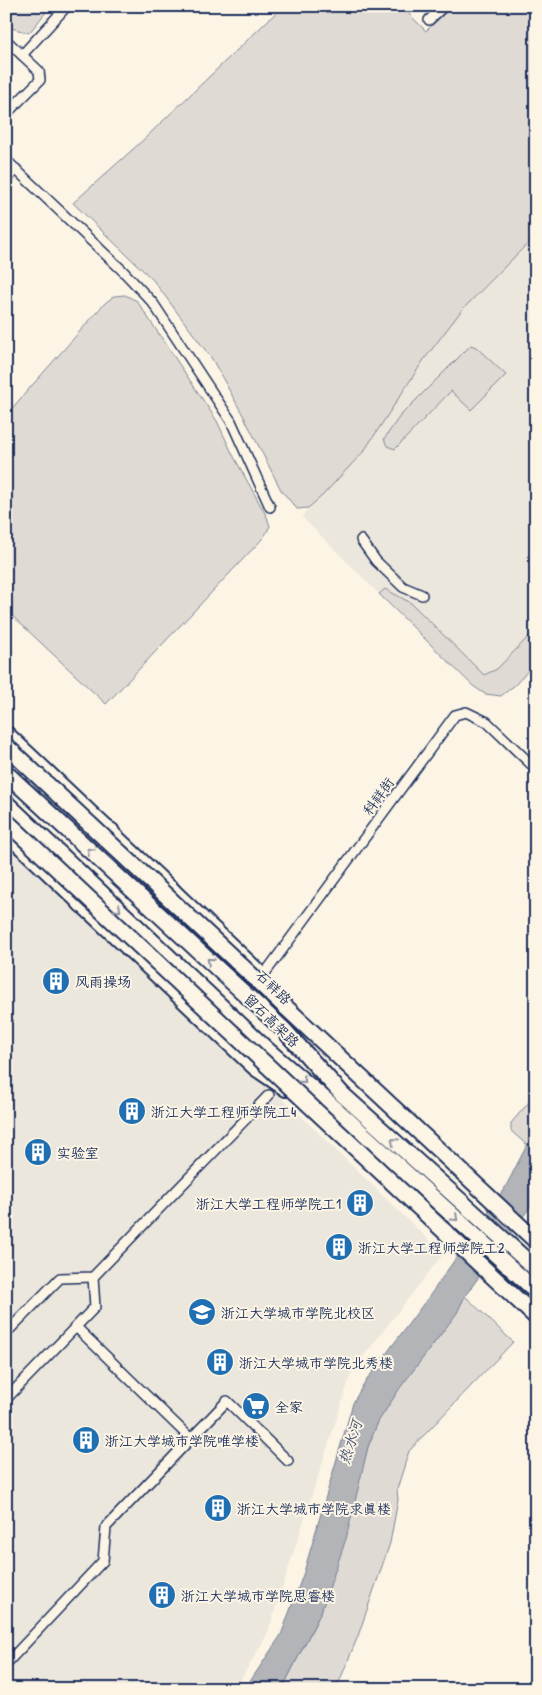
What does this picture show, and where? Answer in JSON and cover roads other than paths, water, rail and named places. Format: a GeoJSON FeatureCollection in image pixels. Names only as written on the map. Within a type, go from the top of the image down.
{"type":"FeatureCollection","features":[{"type":"Feature","properties":{"kind":"highway","name":"留石高架路"},"geometry":{"type":"LineString","coordinates":[[6,746],[535,1244]]}},
{"type":"Feature","properties":{"kind":"highway"},"geometry":{"type":"LineString","coordinates":[[6,762],[34,786],[70,809],[111,831]]}},
{"type":"Feature","properties":{"kind":"highway","name":"留石高架路"},"geometry":{"type":"LineString","coordinates":[[6,773],[284,1030],[342,1094],[536,1269]]}},
{"type":"Feature","properties":{"kind":"highway","name":"留石高架路"},"geometry":{"type":"LineString","coordinates":[[6,803],[266,1049],[329,1103],[536,1292]]}},
{"type":"Feature","properties":{"kind":"highway"},"geometry":{"type":"LineString","coordinates":[[6,820],[82,905]]}},
{"type":"Feature","properties":{"kind":"highway"},"geometry":{"type":"LineString","coordinates":[[6,820],[536,1317]]}},
{"type":"Feature","properties":{"kind":"highway"},"geometry":{"type":"LineString","coordinates":[[171,889],[284,1030]]}},
{"type":"Feature","properties":{"kind":"highway"},"geometry":{"type":"LineString","coordinates":[[129,949],[169,968],[210,1006],[266,1049]]}},
{"type":"Feature","properties":{"kind":"main road","name":"石祥路"},"geometry":{"type":"LineString","coordinates":[[6,733],[304,1016],[346,1072],[535,1244]]}},
{"type":"Feature","properties":{"kind":"main road"},"geometry":{"type":"LineString","coordinates":[[6,833],[255,1068],[325,1117],[536,1313]]}},
{"type":"Feature","properties":{"kind":"street"},"geometry":{"type":"LineString","coordinates":[[22,55],[67,6]]}},
{"type":"Feature","properties":{"kind":"street"},"geometry":{"type":"LineString","coordinates":[[429,20],[444,6]]}},
{"type":"Feature","properties":{"kind":"street"},"geometry":{"type":"LineString","coordinates":[[6,40],[39,71],[40,80],[6,114]]}},
{"type":"Feature","properties":{"kind":"street"},"geometry":{"type":"LineString","coordinates":[[6,160],[153,302],[230,421],[270,507]]}},
{"type":"Feature","properties":{"kind":"street"},"geometry":{"type":"LineString","coordinates":[[6,180],[16,169]]}},
{"type":"Feature","properties":{"kind":"street"},"geometry":{"type":"LineString","coordinates":[[361,540],[376,561],[403,587],[422,595]]}},
{"type":"Feature","properties":{"kind":"street","name":"科祥街"},"geometry":{"type":"LineString","coordinates":[[263,976],[455,715],[466,712],[486,722],[536,769]]}},
{"type":"Feature","properties":{"kind":"street"},"geometry":{"type":"LineString","coordinates":[[6,1333],[60,1278],[93,1277],[269,1095]]}},
{"type":"Feature","properties":{"kind":"street"},"geometry":{"type":"LineString","coordinates":[[6,1399],[95,1307],[93,1277]]}},
{"type":"Feature","properties":{"kind":"street"},"geometry":{"type":"LineString","coordinates":[[76,1327],[190,1438]]}},
{"type":"Feature","properties":{"kind":"street"},"geometry":{"type":"LineString","coordinates":[[6,1664],[104,1561],[106,1527],[227,1401],[288,1461]]}},
{"type":"Feature","properties":{"kind":"water","name":"热水河"},"geometry":{"type":"Polygon","coordinates":[[[536,1133],[536,1199],[465,1296],[457,1313],[400,1388],[378,1422],[368,1447],[346,1539],[321,1612],[282,1689],[245,1689],[281,1635],[304,1572],[353,1403],[363,1385],[433,1291],[506,1186],[527,1145],[536,1133]]]}},
{"type":"Feature","properties":{"kind":"place","name":"风雨操场"},"geometry":{"type":"Point","coordinates":[56,981]}},
{"type":"Feature","properties":{"kind":"place","name":"浙江大学工程师学院工4"},"geometry":{"type":"Point","coordinates":[132,1111]}},
{"type":"Feature","properties":{"kind":"place","name":"实验室"},"geometry":{"type":"Point","coordinates":[38,1152]}},
{"type":"Feature","properties":{"kind":"place","name":"浙江大学工程师学院工1"},"geometry":{"type":"Point","coordinates":[360,1203]}},
{"type":"Feature","properties":{"kind":"place","name":"浙江大学工程师学院工2"},"geometry":{"type":"Point","coordinates":[339,1247]}},
{"type":"Feature","properties":{"kind":"place","name":"浙江大学城市学院北校区"},"geometry":{"type":"Point","coordinates":[202,1312]}},
{"type":"Feature","properties":{"kind":"place","name":"浙江大学城市学院北秀楼"},"geometry":{"type":"Point","coordinates":[220,1362]}},
{"type":"Feature","properties":{"kind":"place","name":"全家"},"geometry":{"type":"Point","coordinates":[256,1406]}},
{"type":"Feature","properties":{"kind":"place","name":"浙江大学城市学院唯学楼"},"geometry":{"type":"Point","coordinates":[86,1440]}},
{"type":"Feature","properties":{"kind":"place","name":"浙江大学城市学院求真楼"},"geometry":{"type":"Point","coordinates":[218,1508]}},
{"type":"Feature","properties":{"kind":"place","name":"浙江大学城市学院思睿楼"},"geometry":{"type":"Point","coordinates":[162,1595]}}]}
